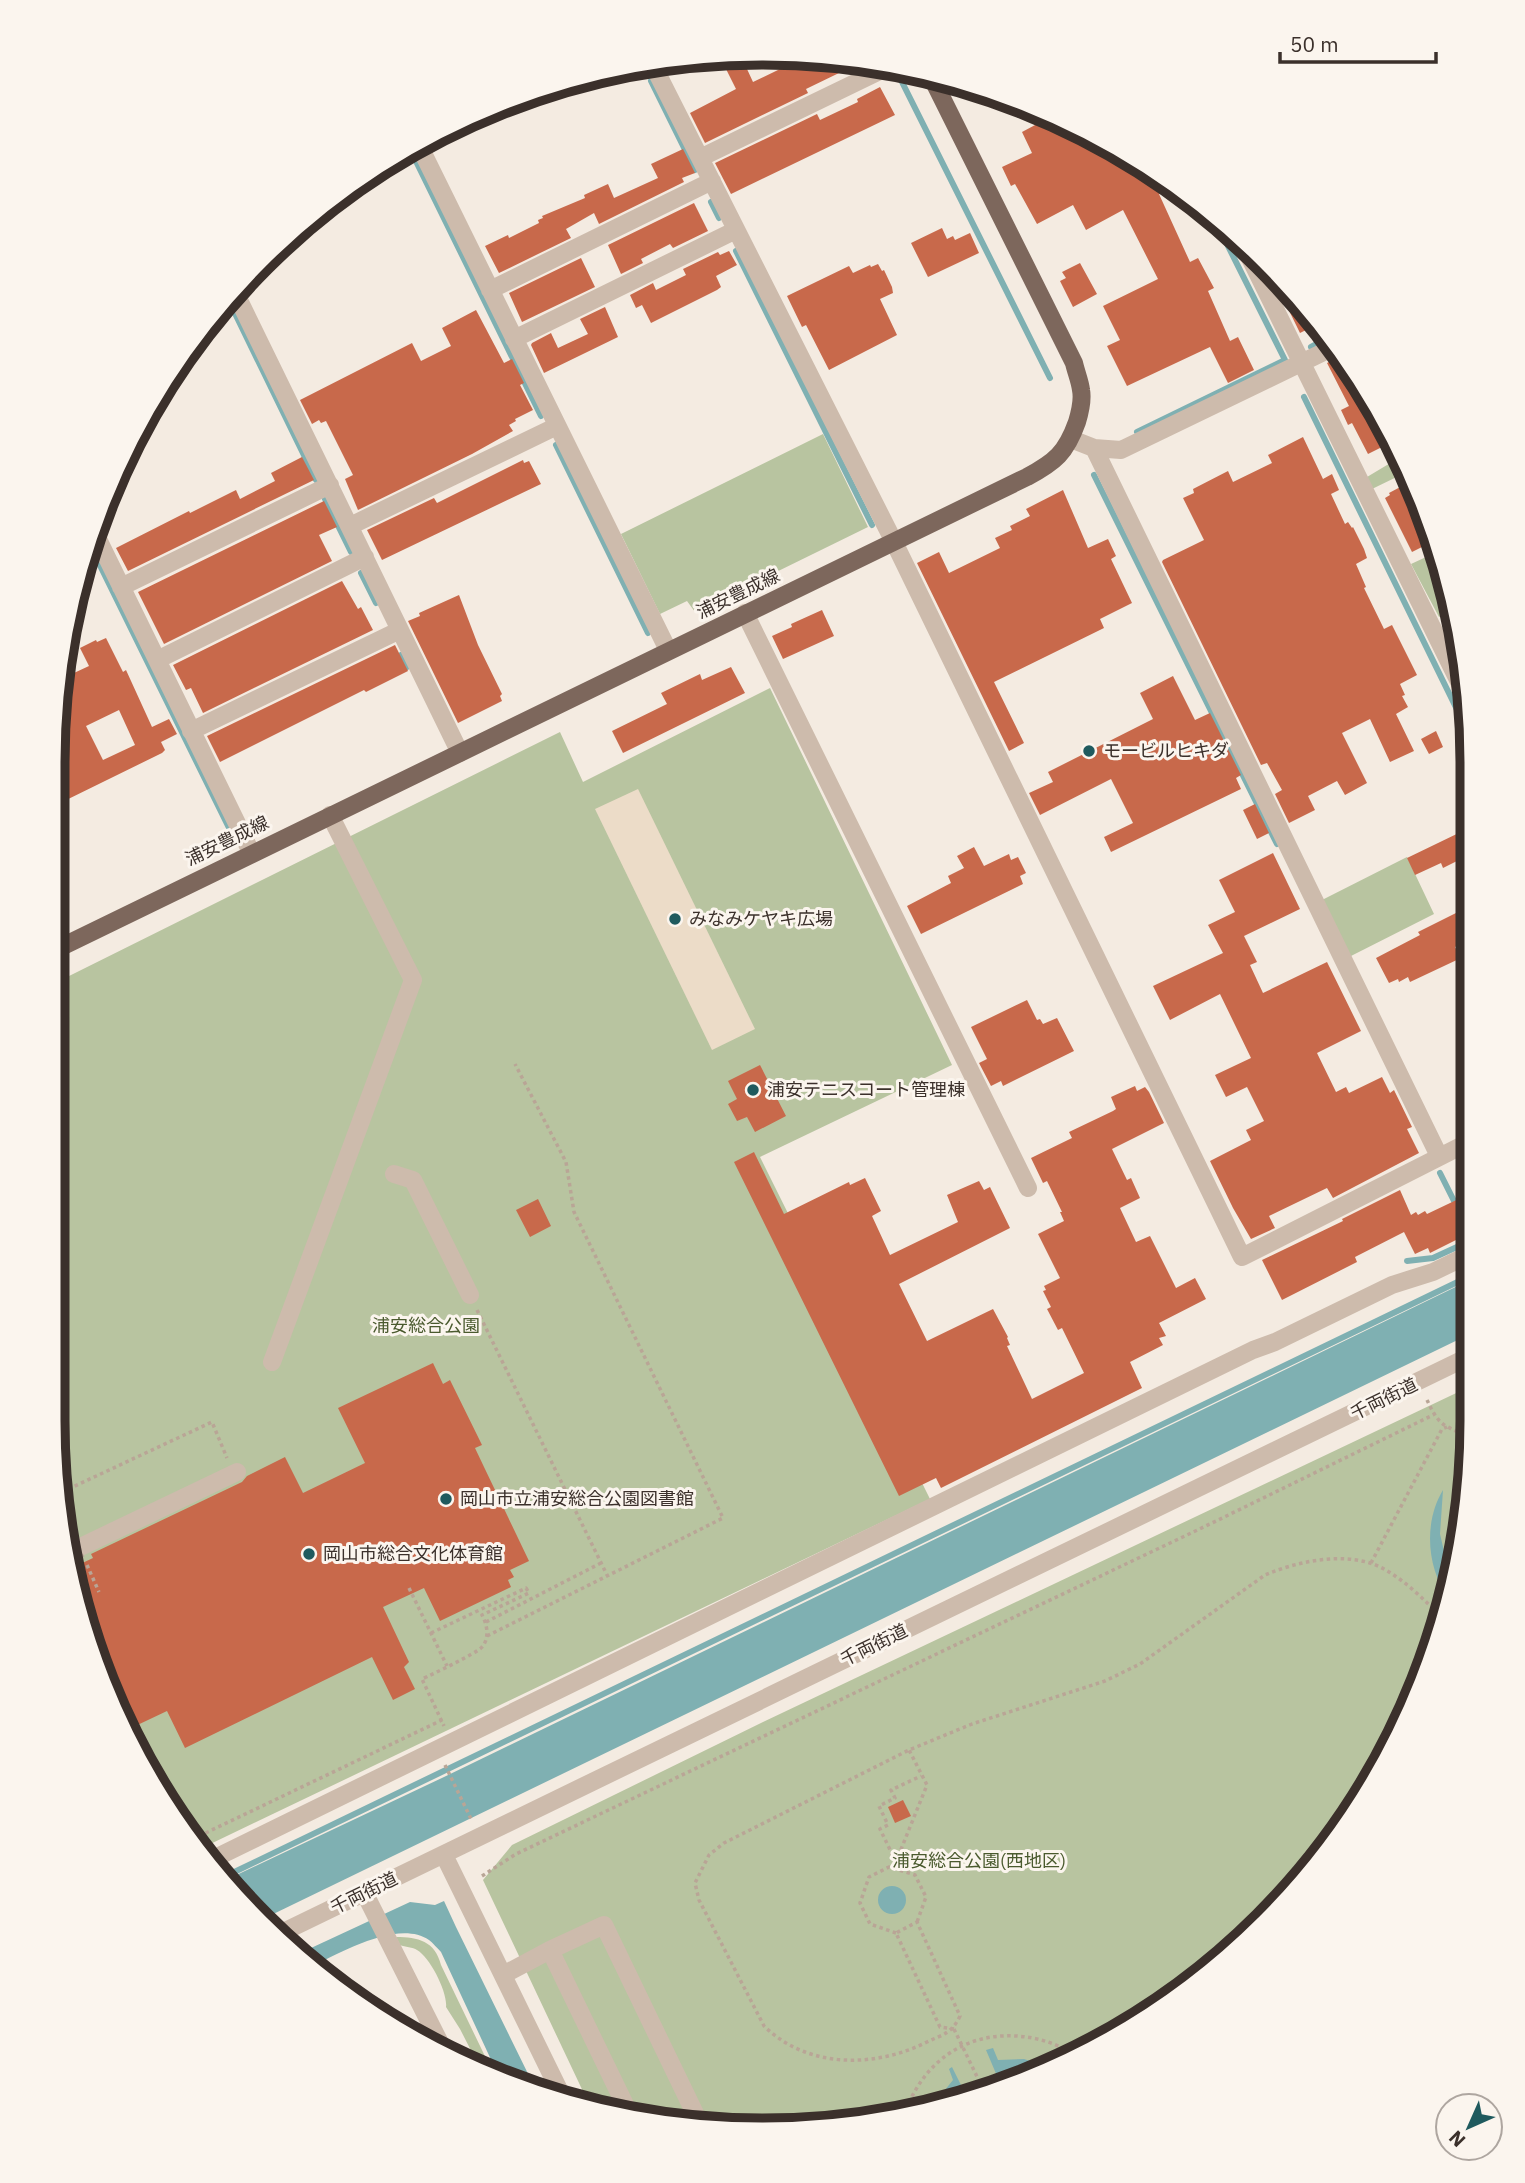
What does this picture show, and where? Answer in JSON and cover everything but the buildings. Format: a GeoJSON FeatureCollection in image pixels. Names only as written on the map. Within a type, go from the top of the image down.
{"type":"FeatureCollection","features":[{"type":"Feature","properties":{"kind":"main road","name":"浦安豊成線"},"geometry":{"type":"LineString","coordinates":[[65,945],[1045,468],[1062,454],[1071,439],[1080,412],[1082,391],[1074,363],[937,87]]}},
{"type":"Feature","properties":{"kind":"street"},"geometry":{"type":"LineString","coordinates":[[657,73],[894,542],[1242,1257],[1460,1146]]}},
{"type":"Feature","properties":{"kind":"street"},"geometry":{"type":"LineString","coordinates":[[700,158],[873,74]]}},
{"type":"Feature","properties":{"kind":"street"},"geometry":{"type":"LineString","coordinates":[[423,153],[668,650]]}},
{"type":"Feature","properties":{"kind":"street"},"geometry":{"type":"LineString","coordinates":[[490,290],[712,181]]}},
{"type":"Feature","properties":{"kind":"street"},"geometry":{"type":"LineString","coordinates":[[514,339],[736,230]]}},
{"type":"Feature","properties":{"kind":"street"},"geometry":{"type":"LineString","coordinates":[[1255,268],[1454,674]]}},
{"type":"Feature","properties":{"kind":"street"},"geometry":{"type":"LineString","coordinates":[[239,301],[460,753]]}},
{"type":"Feature","properties":{"kind":"street"},"geometry":{"type":"LineString","coordinates":[[1071,439],[1094,448],[1121,450],[1326,351]]}},
{"type":"Feature","properties":{"kind":"street"},"geometry":{"type":"LineString","coordinates":[[350,526],[557,426]]}},
{"type":"Feature","properties":{"kind":"street"},"geometry":{"type":"LineString","coordinates":[[1094,448],[1439,1156]]}},
{"type":"Feature","properties":{"kind":"street"},"geometry":{"type":"LineString","coordinates":[[121,587],[330,485]]}},
{"type":"Feature","properties":{"kind":"street"},"geometry":{"type":"LineString","coordinates":[[100,544],[251,852]]}},
{"type":"Feature","properties":{"kind":"street"},"geometry":{"type":"LineString","coordinates":[[157,660],[365,557]]}},
{"type":"Feature","properties":{"kind":"street"},"geometry":{"type":"LineString","coordinates":[[745,613],[1028,1188]]}},
{"type":"Feature","properties":{"kind":"street"},"geometry":{"type":"LineString","coordinates":[[191,731],[400,630]]}},
{"type":"Feature","properties":{"kind":"street"},"geometry":{"type":"LineString","coordinates":[[272,1362],[412,980],[330,815]]}},
{"type":"Feature","properties":{"kind":"street"},"geometry":{"type":"LineString","coordinates":[[394,1174],[413,1180],[470,1295]]}},
{"type":"Feature","properties":{"kind":"street"},"geometry":{"type":"LineString","coordinates":[[218,1856],[1253,1350],[1392,1285],[1433,1272],[1460,1259]]}},
{"type":"Feature","properties":{"kind":"street","name":"千両街道"},"geometry":{"type":"LineString","coordinates":[[286,1930],[1460,1361]]}},
{"type":"Feature","properties":{"kind":"street"},"geometry":{"type":"LineString","coordinates":[[77,1548],[232,1465]]}},
{"type":"Feature","properties":{"kind":"street"},"geometry":{"type":"LineString","coordinates":[[444,1855],[557,2087]]}},
{"type":"Feature","properties":{"kind":"street"},"geometry":{"type":"LineString","coordinates":[[364,1892],[437,2037]]}},
{"type":"Feature","properties":{"kind":"street"},"geometry":{"type":"LineString","coordinates":[[503,1975],[604,1925],[696,2115]]}},
{"type":"Feature","properties":{"kind":"street"},"geometry":{"type":"LineString","coordinates":[[550,1950],[625,2105]]}},
{"type":"Feature","properties":{"kind":"path"},"geometry":{"type":"LineString","coordinates":[[487,1636],[723,1518],[574,1212],[566,1162],[515,1064]]}},
{"type":"Feature","properties":{"kind":"path"},"geometry":{"type":"LineString","coordinates":[[470,1295],[607,1575]]}},
{"type":"Feature","properties":{"kind":"path"},"geometry":{"type":"LineString","coordinates":[[1427,1399],[1433,1415],[1447,1427],[1460,1432]]}},
{"type":"Feature","properties":{"kind":"path"},"geometry":{"type":"LineString","coordinates":[[482,1876],[516,1854],[1433,1415]]}},
{"type":"Feature","properties":{"kind":"path"},"geometry":{"type":"LineString","coordinates":[[68,1489],[212,1422],[232,1465]]}},
{"type":"Feature","properties":{"kind":"path"},"geometry":{"type":"LineString","coordinates":[[1370,1563],[1442,1429],[1447,1427]]}},
{"type":"Feature","properties":{"kind":"path"},"geometry":{"type":"LineString","coordinates":[[76,1544],[99,1592]]}},
{"type":"Feature","properties":{"kind":"path"},"geometry":{"type":"LineString","coordinates":[[918,1922],[896,1933],[870,1924],[860,1903],[869,1877],[889,1867],[915,1875],[926,1897],[918,1922],[960,2016],[954,2029],[916,2048],[885,2058],[827,2059],[777,2038],[764,2026],[699,1900],[695,1883],[709,1855],[723,1843],[934,1738],[1123,1673],[1140,1664],[1265,1575],[1283,1567],[1310,1560],[1370,1563],[1401,1581],[1434,1609]]}},
{"type":"Feature","properties":{"kind":"path"},"geometry":{"type":"LineString","coordinates":[[486,1622],[601,1563]]}},
{"type":"Feature","properties":{"kind":"path"},"geometry":{"type":"LineString","coordinates":[[409,1588],[447,1666]]}},
{"type":"Feature","properties":{"kind":"path"},"geometry":{"type":"LineString","coordinates":[[431,1633],[526,1588],[529,1593],[482,1615],[486,1622],[487,1636],[482,1648],[422,1679],[446,1730]]}},
{"type":"Feature","properties":{"kind":"path"},"geometry":{"type":"LineString","coordinates":[[202,1835],[442,1720]]}},
{"type":"Feature","properties":{"kind":"path"},"geometry":{"type":"LineString","coordinates":[[893,1869],[927,1785],[909,1749]]}},
{"type":"Feature","properties":{"kind":"path"},"geometry":{"type":"LineString","coordinates":[[447,1768],[472,1822]]}},
{"type":"Feature","properties":{"kind":"path"},"geometry":{"type":"LineString","coordinates":[[896,1862],[880,1829],[888,1825],[879,1806],[895,1798],[891,1790],[922,1775]]}},
{"type":"Feature","properties":{"kind":"path"},"geometry":{"type":"LineString","coordinates":[[896,1933],[940,2027],[954,2029]]}},
{"type":"Feature","properties":{"kind":"path"},"geometry":{"type":"LineString","coordinates":[[954,2029],[980,2083]]}},
{"type":"Feature","properties":{"kind":"path"},"geometry":{"type":"LineString","coordinates":[[910,2102],[924,2076],[951,2051],[962,2046],[998,2034],[1036,2038],[1064,2049]]}},
{"type":"Feature","properties":{"kind":"green space"},"geometry":{"type":"Polygon","coordinates":[[[823,434],[868,527],[695,612],[687,601],[660,614],[621,534],[823,434]]]}},
{"type":"Feature","properties":{"kind":"green space"},"geometry":{"type":"Polygon","coordinates":[[[1392,462],[1398,476],[1372,489],[1367,477],[1392,462]]]}},
{"type":"Feature","properties":{"kind":"green space"},"geometry":{"type":"Polygon","coordinates":[[[1428,556],[1444,615],[1439,617],[1411,564],[1428,556]]]}},
{"type":"Feature","properties":{"kind":"green space","name":"浦安総合公園"},"geometry":{"type":"Polygon","coordinates":[[[770,688],[952,1065],[760,1157],[930,1499],[209,1845],[158,1769],[118,1688],[102,1645],[78,1557],[66,1466],[65,978],[560,732],[583,782],[770,688]]]}},
{"type":"Feature","properties":{"kind":"green space"},"geometry":{"type":"Polygon","coordinates":[[[1407,857],[1434,914],[1349,957],[1322,900],[1407,857]]]}},
{"type":"Feature","properties":{"kind":"green space","name":"浦安総合公園(西地区)"},"geometry":{"type":"Polygon","coordinates":[[[1460,1391],[1459,1466],[1447,1557],[1423,1645],[1407,1688],[1367,1769],[1343,1808],[1287,1881],[1223,1945],[1150,2001],[1071,2046],[1030,2065],[943,2094],[899,2105],[808,2117],[717,2117],[626,2105],[585,2095],[483,1880],[512,1845],[763,1722],[1460,1391]]]}},
{"type":"Feature","properties":{"kind":"green space"},"geometry":{"type":"Polygon","coordinates":[[[396,1937],[424,1942],[435,1951],[488,2062],[473,2055],[446,2007],[441,1985],[427,1960],[415,1949],[400,1945],[396,1937]]]}},
{"type":"Feature","properties":{"kind":"shaded area","name":"みなみケヤキ広場"},"geometry":{"type":"Polygon","coordinates":[[[638,789],[755,1029],[712,1050],[595,809],[638,789]]]}},
{"type":"Feature","properties":{"kind":"water"},"geometry":{"type":"Polygon","coordinates":[[[1460,1285],[1460,1339],[270,1915],[234,1876],[1460,1285]]]}},
{"type":"Feature","properties":{"kind":"water"},"geometry":{"type":"Polygon","coordinates":[[[1443,1490],[1440,1534],[1446,1560],[1440,1583],[1430,1546],[1432,1517],[1443,1490]]]}},
{"type":"Feature","properties":{"kind":"water"},"geometry":{"type":"Polygon","coordinates":[[[892,1886],[902,1890],[906,1900],[902,1910],[892,1914],[882,1910],[878,1900],[882,1890],[892,1886]]]}},
{"type":"Feature","properties":{"kind":"water"},"geometry":{"type":"Polygon","coordinates":[[[444,1901],[530,2078],[493,2064],[441,1952],[429,1940],[402,1933],[386,1936],[369,1940],[323,1962],[308,1950],[410,1902],[435,1905],[444,1901]]]}},
{"type":"Feature","properties":{"kind":"water"},"geometry":{"type":"Polygon","coordinates":[[[993,2048],[998,2060],[1024,2059],[1035,2063],[997,2077],[986,2050],[993,2048]]]}},
{"type":"Feature","properties":{"kind":"water"},"geometry":{"type":"Polygon","coordinates":[[[952,2067],[963,2088],[941,2094],[953,2080],[949,2069],[952,2067]]]}},
{"type":"Feature","properties":{"kind":"waterway"},"geometry":{"type":"LineString","coordinates":[[900,78],[1050,378]]}},
{"type":"Feature","properties":{"kind":"waterway"},"geometry":{"type":"LineString","coordinates":[[651,81],[695,170]]}},
{"type":"Feature","properties":{"kind":"waterway"},"geometry":{"type":"LineString","coordinates":[[414,158],[541,416]]}},
{"type":"Feature","properties":{"kind":"waterway"},"geometry":{"type":"LineString","coordinates":[[711,202],[719,218]]}},
{"type":"Feature","properties":{"kind":"waterway"},"geometry":{"type":"LineString","coordinates":[[1137,432],[1285,360],[1225,240]]}},
{"type":"Feature","properties":{"kind":"waterway"},"geometry":{"type":"LineString","coordinates":[[736,251],[872,525]]}},
{"type":"Feature","properties":{"kind":"waterway"},"geometry":{"type":"LineString","coordinates":[[233,309],[316,480]]}},
{"type":"Feature","properties":{"kind":"waterway"},"geometry":{"type":"LineString","coordinates":[[1311,347],[1319,343]]}},
{"type":"Feature","properties":{"kind":"waterway"},"geometry":{"type":"LineString","coordinates":[[1304,397],[1459,713]]}},
{"type":"Feature","properties":{"kind":"waterway"},"geometry":{"type":"LineString","coordinates":[[556,445],[648,633]]}},
{"type":"Feature","properties":{"kind":"waterway"},"geometry":{"type":"LineString","coordinates":[[1094,475],[1277,844]]}},
{"type":"Feature","properties":{"kind":"waterway"},"geometry":{"type":"LineString","coordinates":[[325,499],[351,552]]}},
{"type":"Feature","properties":{"kind":"waterway"},"geometry":{"type":"LineString","coordinates":[[96,558],[233,836]]}},
{"type":"Feature","properties":{"kind":"waterway"},"geometry":{"type":"LineString","coordinates":[[361,573],[376,603]]}},
{"type":"Feature","properties":{"kind":"waterway"},"geometry":{"type":"LineString","coordinates":[[401,655],[407,667]]}},
{"type":"Feature","properties":{"kind":"waterway"},"geometry":{"type":"LineString","coordinates":[[1440,1173],[1457,1207]]}},
{"type":"Feature","properties":{"kind":"waterway"},"geometry":{"type":"LineString","coordinates":[[1407,1261],[1433,1258],[1460,1246]]}},
{"type":"Feature","properties":{"kind":"waterway"},"geometry":{"type":"LineString","coordinates":[[232,1873],[1460,1281]]}},
{"type":"Feature","properties":{"kind":"place","name":"モービルヒキダ"},"geometry":{"type":"Point","coordinates":[1089,751]}},
{"type":"Feature","properties":{"kind":"place","name":"みなみケヤキ広場"},"geometry":{"type":"Point","coordinates":[675,919]}},
{"type":"Feature","properties":{"kind":"place","name":"浦安テニスコート管理棟"},"geometry":{"type":"Point","coordinates":[753,1090]}},
{"type":"Feature","properties":{"kind":"place","name":"岡山市立浦安総合公園図書館"},"geometry":{"type":"Point","coordinates":[446,1499]}},
{"type":"Feature","properties":{"kind":"place","name":"岡山市総合文化体育館"},"geometry":{"type":"Point","coordinates":[309,1554]}}]}
